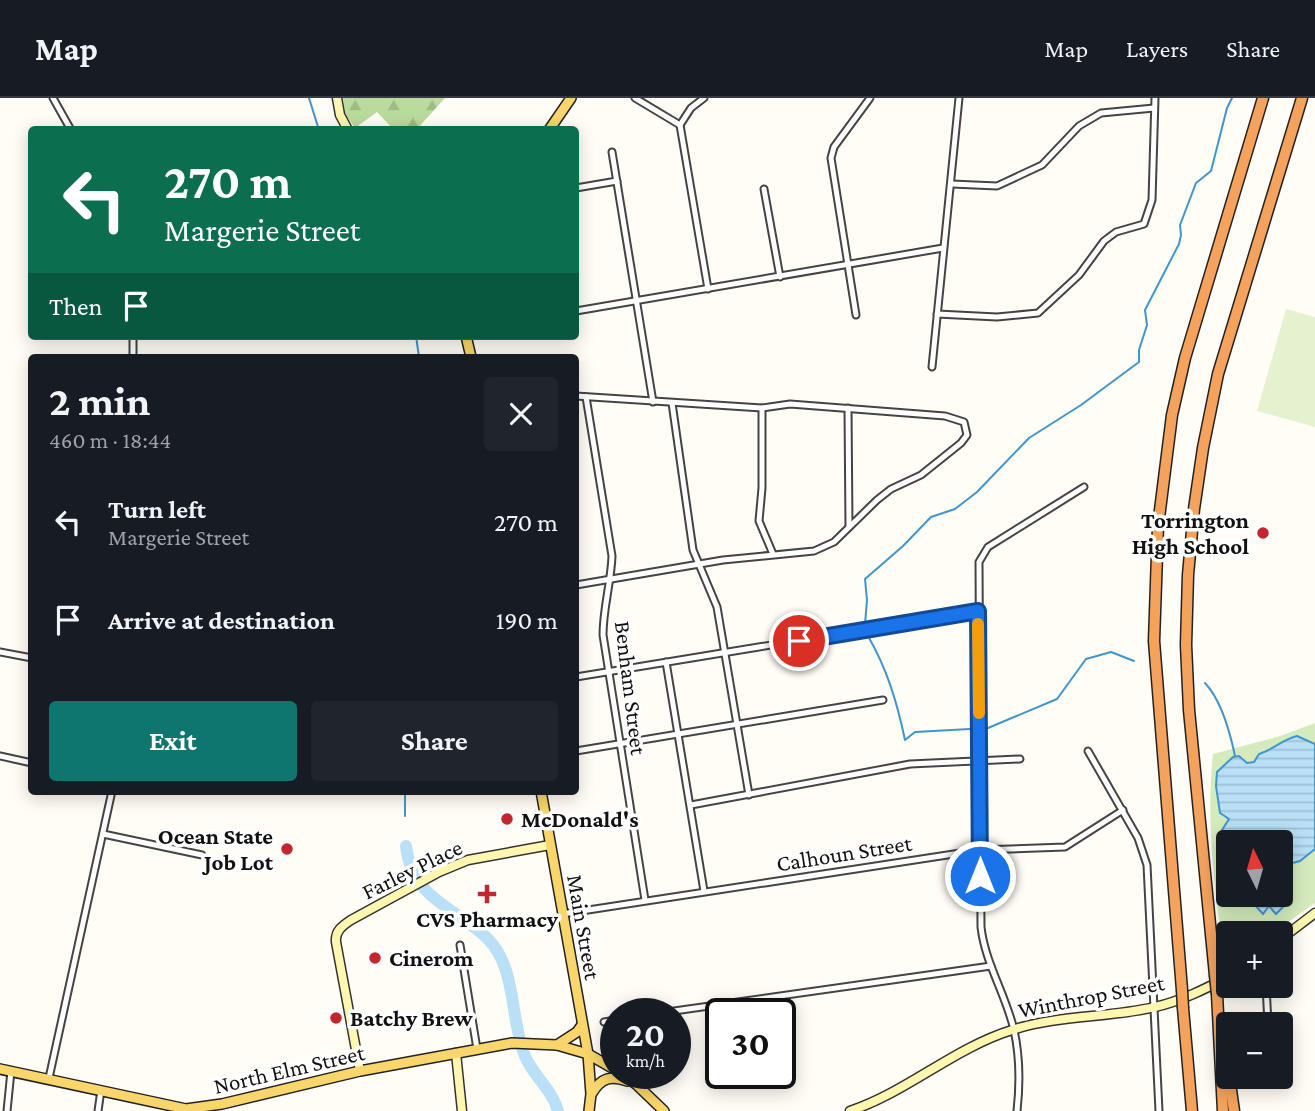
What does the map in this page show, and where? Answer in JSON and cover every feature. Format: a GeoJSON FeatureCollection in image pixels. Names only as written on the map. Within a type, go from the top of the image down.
{"type":"FeatureCollection","features":[{"type":"Feature","properties":{"kind":"highway"},"geometry":{"type":"LineString","coordinates":[[1192,1111],[1154,641],[1158,526],[1172,415],[1185,358],[1263,98]]}},
{"type":"Feature","properties":{"kind":"highway"},"geometry":{"type":"LineString","coordinates":[[1220,1012],[1189,710],[1186,645],[1188,575],[1203,447],[1218,374],[1302,98]]}},
{"type":"Feature","properties":{"kind":"highway"},"geometry":{"type":"LineString","coordinates":[[1219,1008],[1223,1111]]}},
{"type":"Feature","properties":{"kind":"highway"},"geometry":{"type":"LineString","coordinates":[[1186,1052],[1186,1111]]}},
{"type":"Feature","properties":{"kind":"highway"},"geometry":{"type":"LineString","coordinates":[[1231,1089],[1234,1111]]}},
{"type":"Feature","properties":{"kind":"main road"},"geometry":{"type":"LineString","coordinates":[[552,126],[570,98]]}},
{"type":"Feature","properties":{"kind":"main road","name":"Main Street"},"geometry":{"type":"LineString","coordinates":[[542,795],[588,1054],[591,1094],[589,1111]]}},
{"type":"Feature","properties":{"kind":"main road"},"geometry":{"type":"LineString","coordinates":[[557,1045],[577,1032],[582,1025]]}},
{"type":"Feature","properties":{"kind":"main road","name":"North Elm Street"},"geometry":{"type":"LineString","coordinates":[[0,1069],[186,1110],[360,1071],[512,1043],[557,1045],[588,1054],[600,1061]]}},
{"type":"Feature","properties":{"kind":"main road"},"geometry":{"type":"LineString","coordinates":[[591,1094],[600,1082]]}},
{"type":"Feature","properties":{"kind":"main road"},"geometry":{"type":"LineString","coordinates":[[641,1089],[664,1111]]}},
{"type":"Feature","properties":{"kind":"street"},"geometry":{"type":"LineString","coordinates":[[53,98],[69,126]]}},
{"type":"Feature","properties":{"kind":"street"},"geometry":{"type":"LineString","coordinates":[[337,98],[340,115],[346,126]]}},
{"type":"Feature","properties":{"kind":"street"},"geometry":{"type":"LineString","coordinates":[[635,98],[680,125]]}},
{"type":"Feature","properties":{"kind":"street"},"geometry":{"type":"LineString","coordinates":[[704,98],[691,108],[680,125],[708,289]]}},
{"type":"Feature","properties":{"kind":"street"},"geometry":{"type":"LineString","coordinates":[[856,315],[831,158],[834,147],[870,98]]}},
{"type":"Feature","properties":{"kind":"street"},"geometry":{"type":"LineString","coordinates":[[932,367],[952,184],[953,136],[959,98]]}},
{"type":"Feature","properties":{"kind":"street"},"geometry":{"type":"LineString","coordinates":[[937,313],[997,317],[1038,313],[1079,275],[1104,241],[1116,232],[1144,224],[1152,200],[1155,98]]}},
{"type":"Feature","properties":{"kind":"street"},"geometry":{"type":"LineString","coordinates":[[952,184],[997,186],[1042,165],[1079,126],[1101,113],[1154,108]]}},
{"type":"Feature","properties":{"kind":"street"},"geometry":{"type":"LineString","coordinates":[[612,152],[653,402]]}},
{"type":"Feature","properties":{"kind":"street"},"geometry":{"type":"LineString","coordinates":[[579,187],[617,181]]}},
{"type":"Feature","properties":{"kind":"street"},"geometry":{"type":"LineString","coordinates":[[764,189],[779,277]]}},
{"type":"Feature","properties":{"kind":"street"},"geometry":{"type":"LineString","coordinates":[[579,311],[943,248]]}},
{"type":"Feature","properties":{"kind":"street"},"geometry":{"type":"LineString","coordinates":[[579,396],[762,408],[790,404],[848,408],[958,419],[964,422],[967,428],[967,436],[961,443],[920,475],[891,489],[834,542],[814,551],[773,554],[579,584]]}},
{"type":"Feature","properties":{"kind":"street","name":"Benham Street"},"geometry":{"type":"LineString","coordinates":[[586,397],[611,556],[611,579],[603,618],[608,672],[645,900]]}},
{"type":"Feature","properties":{"kind":"street"},"geometry":{"type":"LineString","coordinates":[[672,403],[693,550],[718,607],[749,795]]}},
{"type":"Feature","properties":{"kind":"street"},"geometry":{"type":"LineString","coordinates":[[762,408],[762,488],[759,522],[773,554]]}},
{"type":"Feature","properties":{"kind":"street"},"geometry":{"type":"LineString","coordinates":[[848,408],[849,527]]}},
{"type":"Feature","properties":{"kind":"street"},"geometry":{"type":"LineString","coordinates":[[1017,1111],[1020,1082],[1014,1029],[983,943],[981,927],[979,562],[988,547],[1084,487]]}},
{"type":"Feature","properties":{"kind":"street"},"geometry":{"type":"LineString","coordinates":[[579,677],[978,611]]}},
{"type":"Feature","properties":{"kind":"street"},"geometry":{"type":"LineString","coordinates":[[0,652],[28,657]]}},
{"type":"Feature","properties":{"kind":"street"},"geometry":{"type":"LineString","coordinates":[[666,663],[704,891]]}},
{"type":"Feature","properties":{"kind":"street"},"geometry":{"type":"LineString","coordinates":[[579,751],[883,700]]}},
{"type":"Feature","properties":{"kind":"street"},"geometry":{"type":"LineString","coordinates":[[1088,751],[1138,838],[1147,865],[1159,1111]]}},
{"type":"Feature","properties":{"kind":"street"},"geometry":{"type":"LineString","coordinates":[[0,756],[28,762]]}},
{"type":"Feature","properties":{"kind":"street"},"geometry":{"type":"LineString","coordinates":[[691,805],[910,765],[1020,759]]}},
{"type":"Feature","properties":{"kind":"street"},"geometry":{"type":"LineString","coordinates":[[49,1078],[111,795]]}},
{"type":"Feature","properties":{"kind":"street","name":"Calhoun Street"},"geometry":{"type":"LineString","coordinates":[[562,914],[980,850],[1065,847],[1122,810]]}},
{"type":"Feature","properties":{"kind":"street"},"geometry":{"type":"LineString","coordinates":[[103,834],[202,855]]}},
{"type":"Feature","properties":{"kind":"street","name":"Farley Place"},"geometry":{"type":"LineString","coordinates":[[360,1071],[337,946],[337,932],[351,920],[428,878],[468,860],[550,845]]}},
{"type":"Feature","properties":{"kind":"street"},"geometry":{"type":"LineString","coordinates":[[1293,930],[1315,913]]}},
{"type":"Feature","properties":{"kind":"street"},"geometry":{"type":"LineString","coordinates":[[460,946],[477,1049]]}},
{"type":"Feature","properties":{"kind":"street"},"geometry":{"type":"LineString","coordinates":[[691,1009],[991,966]]}},
{"type":"Feature","properties":{"kind":"street","name":"Winthrop Street"},"geometry":{"type":"LineString","coordinates":[[850,1111],[876,1100],[979,1043],[1014,1029],[1074,1017],[1154,1007],[1194,994],[1216,983]]}},
{"type":"Feature","properties":{"kind":"street"},"geometry":{"type":"LineString","coordinates":[[456,1053],[462,1111]]}},
{"type":"Feature","properties":{"kind":"street"},"geometry":{"type":"LineString","coordinates":[[6,1111],[11,1071]]}},
{"type":"Feature","properties":{"kind":"street"},"geometry":{"type":"LineString","coordinates":[[98,1111],[101,1090]]}},
{"type":"Feature","properties":{"kind":"green space"},"geometry":{"type":"Polygon","coordinates":[[[343,98],[445,98],[420,126],[390,126],[377,112],[358,126],[354,126],[345,114],[343,98]]]}},
{"type":"Feature","properties":{"kind":"green space"},"geometry":{"type":"Polygon","coordinates":[[[1286,309],[1315,317],[1315,427],[1257,411],[1286,309]]]}},
{"type":"Feature","properties":{"kind":"green space"},"geometry":{"type":"Polygon","coordinates":[[[1315,723],[1315,903],[1290,921],[1219,921],[1217,907],[1293,907],[1293,830],[1216,830],[1216,896],[1210,807],[1213,754],[1280,736],[1315,723]]]}},
{"type":"Feature","properties":{"kind":"water"},"geometry":{"type":"Polygon","coordinates":[[[1297,736],[1315,744],[1315,849],[1300,861],[1293,863],[1293,830],[1222,830],[1229,819],[1220,813],[1216,786],[1217,772],[1233,757],[1239,756],[1247,763],[1254,762],[1259,754],[1297,736]]]}},
{"type":"Feature","properties":{"kind":"water"},"geometry":{"type":"Polygon","coordinates":[[[1257,907],[1268,907],[1263,914],[1257,907]]]}},
{"type":"Feature","properties":{"kind":"water"},"geometry":{"type":"Polygon","coordinates":[[[1270,907],[1283,907],[1276,914],[1270,907]]]}},
{"type":"Feature","properties":{"kind":"waterway"},"geometry":{"type":"LineString","coordinates":[[309,98],[318,126]]}},
{"type":"Feature","properties":{"kind":"waterway"},"geometry":{"type":"LineString","coordinates":[[865,624],[865,579],[931,517],[955,509],[977,492],[1029,438],[1081,405],[1139,362],[1139,350],[1147,325],[1145,310],[1179,244],[1180,225],[1196,183],[1211,171],[1232,98]]}},
{"type":"Feature","properties":{"kind":"waterway"},"geometry":{"type":"LineString","coordinates":[[417,340],[419,354]]}},
{"type":"Feature","properties":{"kind":"waterway"},"geometry":{"type":"LineString","coordinates":[[868,636],[891,686],[905,740],[915,732],[988,728],[1057,699],[1086,659],[1111,652],[1134,661]]}},
{"type":"Feature","properties":{"kind":"waterway"},"geometry":{"type":"LineString","coordinates":[[1205,683],[1221,708],[1235,756]]}},
{"type":"Feature","properties":{"kind":"waterway"},"geometry":{"type":"LineString","coordinates":[[405,795],[405,816]]}},
{"type":"Feature","properties":{"kind":"waterway"},"geometry":{"type":"LineString","coordinates":[[406,846],[410,864],[426,891],[476,928],[497,951],[504,965],[525,1056],[558,1111]]}},
{"type":"Feature","properties":{"kind":"slow traffic"},"geometry":{"type":"LineString","coordinates":[[978,624],[979,713]]}},
{"type":"Feature","properties":{"kind":"place","name":"Torrington High School"},"geometry":{"type":"Point","coordinates":[1263,533]}},
{"type":"Feature","properties":{"kind":"place","name":"McDonald's"},"geometry":{"type":"Point","coordinates":[507,819]}},
{"type":"Feature","properties":{"kind":"place","name":"Ocean State Job Lot"},"geometry":{"type":"Point","coordinates":[287,849]}},
{"type":"Feature","properties":{"kind":"place","name":"CVS Pharmacy"},"geometry":{"type":"Point","coordinates":[487,894]}},
{"type":"Feature","properties":{"kind":"place","name":"Cinerom"},"geometry":{"type":"Point","coordinates":[375,958]}},
{"type":"Feature","properties":{"kind":"place","name":"Batchy Brew"},"geometry":{"type":"Point","coordinates":[336,1018]}},
{"type":"Feature","properties":{"kind":"route"},"geometry":{"type":"LineString","coordinates":[[799,641],[978,611],[980,876]]}}]}
